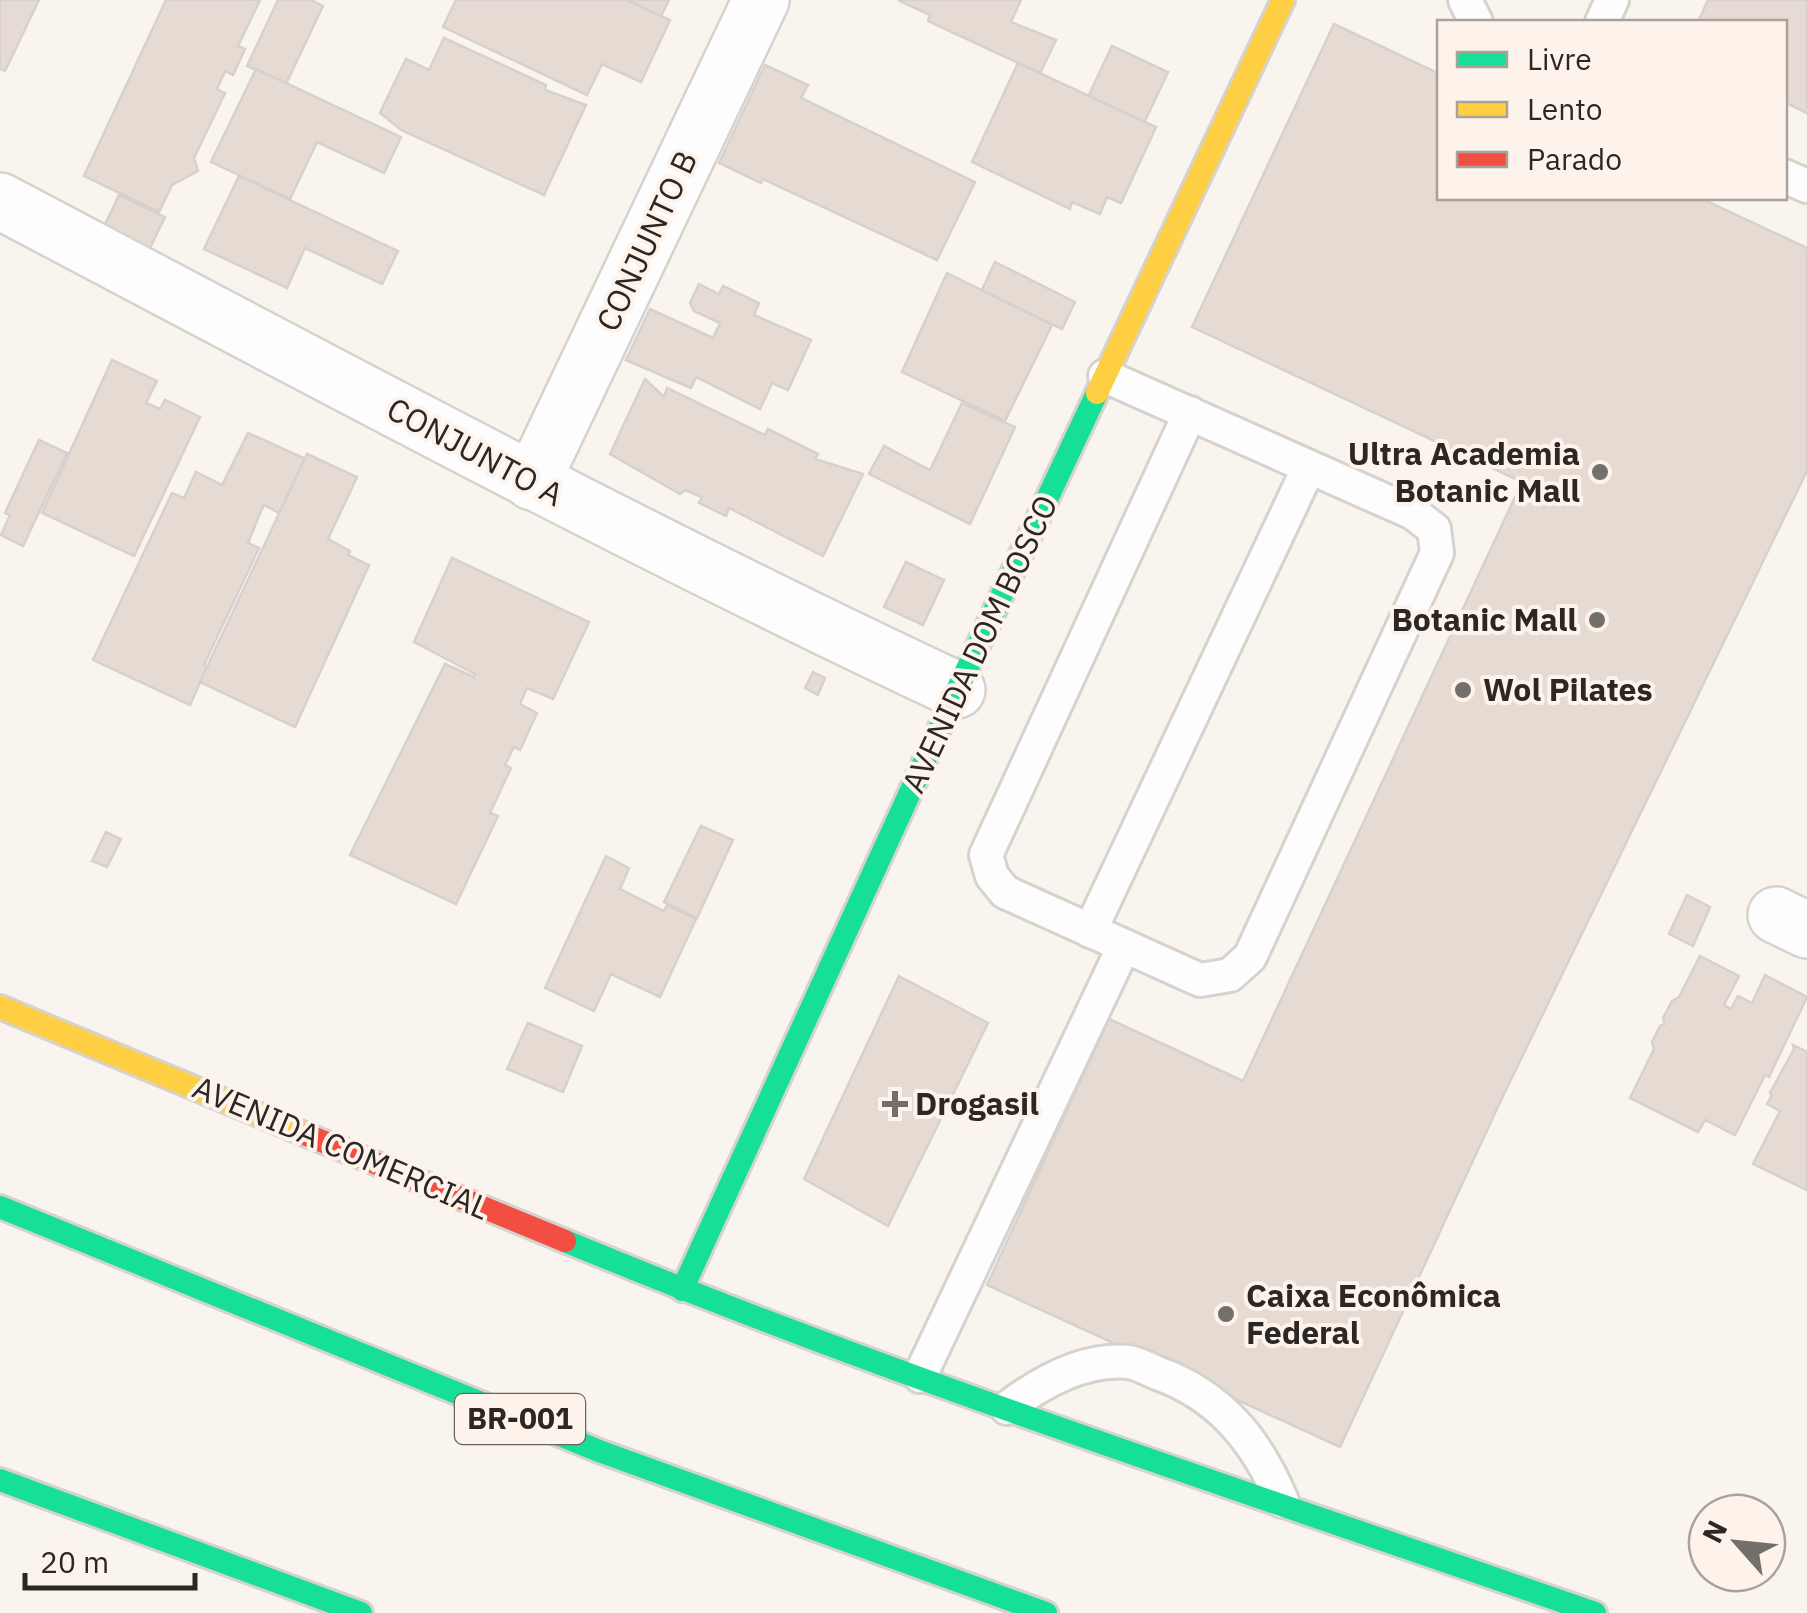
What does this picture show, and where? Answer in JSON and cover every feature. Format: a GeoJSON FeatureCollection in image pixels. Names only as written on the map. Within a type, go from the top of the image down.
{"type":"FeatureCollection","features":[{"type":"Feature","properties":{"kind":"main road","name":"AVENIDA DOM BOSCO"},"geometry":{"type":"LineString","coordinates":[[682,1290],[957,690],[1283,0]]}},
{"type":"Feature","properties":{"kind":"main road","name":"AVENIDA COMERCIAL"},"geometry":{"type":"LineString","coordinates":[[0,1006],[682,1290],[1595,1613]]}},
{"type":"Feature","properties":{"kind":"main road","name":"BR-001"},"geometry":{"type":"LineString","coordinates":[[0,1207],[598,1451],[1046,1613]]}},
{"type":"Feature","properties":{"kind":"main road"},"geometry":{"type":"LineString","coordinates":[[0,1480],[360,1613]]}},
{"type":"Feature","properties":{"kind":"street","name":"CONJUNTO B"},"geometry":{"type":"LineString","coordinates":[[532,482],[761,0]]}},
{"type":"Feature","properties":{"kind":"street","name":"CONJUNTO A"},"geometry":{"type":"LineString","coordinates":[[0,201],[532,482],[847,640],[957,690]]}},
{"type":"Feature","properties":{"kind":"lane"},"geometry":{"type":"LineString","coordinates":[[1105,376],[1190,413],[1413,513],[1434,529],[1436,553],[1250,957],[1230,975],[1200,980],[1005,892],[992,876],[986,855],[1190,413]]}},
{"type":"Feature","properties":{"kind":"lane"},"geometry":{"type":"LineString","coordinates":[[1090,931],[1309,466]]}},
{"type":"Feature","properties":{"kind":"lane"},"geometry":{"type":"LineString","coordinates":[[920,1376],[1124,946]]}},
{"type":"Feature","properties":{"kind":"lane"},"geometry":{"type":"LineString","coordinates":[[1007,1408],[1036,1386],[1081,1368],[1128,1362],[1176,1380],[1232,1417],[1270,1472],[1282,1501]]}},
{"type":"Feature","properties":{"kind":"building"},"geometry":{"type":"Polygon","coordinates":[[[0,0],[39,0],[5,71],[0,69],[0,0]]]}},
{"type":"Feature","properties":{"kind":"building"},"geometry":{"type":"Polygon","coordinates":[[[166,0],[260,0],[238,46],[245,49],[233,75],[225,71],[217,89],[225,93],[194,158],[198,171],[172,185],[159,212],[84,176],[166,0]]]}},
{"type":"Feature","properties":{"kind":"building"},"geometry":{"type":"Polygon","coordinates":[[[278,0],[311,0],[323,6],[286,84],[247,66],[278,0]]]}},
{"type":"Feature","properties":{"kind":"building"},"geometry":{"type":"Polygon","coordinates":[[[456,0],[627,0],[670,20],[641,82],[602,64],[587,95],[443,27],[456,0]]]}},
{"type":"Feature","properties":{"kind":"building"},"geometry":{"type":"Polygon","coordinates":[[[627,0],[669,0],[661,16],[627,0]]]}},
{"type":"Feature","properties":{"kind":"building"},"geometry":{"type":"Polygon","coordinates":[[[898,0],[1021,0],[1011,22],[1056,40],[1040,73],[928,21],[930,15],[898,0]]]}},
{"type":"Feature","properties":{"kind":"building"},"geometry":{"type":"Polygon","coordinates":[[[1708,0],[1807,0],[1807,113],[1787,103],[1787,20],[1699,20],[1708,0]]]}},
{"type":"Feature","properties":{"kind":"building","name":"Botanic Mall"},"geometry":{"type":"Polygon","coordinates":[[[1334,24],[1437,73],[1437,200],[1704,200],[1807,248],[1807,471],[1503,1096],[1340,1447],[987,1285],[1109,1019],[1243,1081],[1522,482],[1192,327],[1334,24]]]}},
{"type":"Feature","properties":{"kind":"building"},"geometry":{"type":"Polygon","coordinates":[[[444,38],[546,85],[545,90],[586,105],[544,195],[401,130],[380,113],[406,59],[429,70],[444,38]]]}},
{"type":"Feature","properties":{"kind":"building"},"geometry":{"type":"Polygon","coordinates":[[[1112,46],[1168,72],[1144,123],[1088,97],[1112,46]]]}},
{"type":"Feature","properties":{"kind":"building"},"geometry":{"type":"Polygon","coordinates":[[[1018,63],[1156,127],[1121,203],[1107,197],[1100,214],[1072,202],[1070,209],[972,162],[1018,63]]]}},
{"type":"Feature","properties":{"kind":"building"},"geometry":{"type":"Polygon","coordinates":[[[765,65],[808,85],[801,98],[975,182],[937,260],[763,179],[761,183],[719,163],[765,65]]]}},
{"type":"Feature","properties":{"kind":"building"},"geometry":{"type":"Polygon","coordinates":[[[256,69],[401,137],[384,173],[317,142],[290,199],[211,162],[256,69]]]}},
{"type":"Feature","properties":{"kind":"building"},"geometry":{"type":"Polygon","coordinates":[[[239,176],[398,251],[382,284],[305,248],[287,288],[204,249],[239,176]]]}},
{"type":"Feature","properties":{"kind":"building"},"geometry":{"type":"Polygon","coordinates":[[[119,195],[165,217],[146,256],[101,233],[119,195]]]}},
{"type":"Feature","properties":{"kind":"building"},"geometry":{"type":"Polygon","coordinates":[[[995,262],[1075,302],[1062,329],[982,290],[995,262]]]}},
{"type":"Feature","properties":{"kind":"building"},"geometry":{"type":"Polygon","coordinates":[[[947,273],[1052,325],[1005,421],[902,372],[947,273]]]}},
{"type":"Feature","properties":{"kind":"building"},"geometry":{"type":"Polygon","coordinates":[[[699,284],[719,294],[723,286],[759,303],[754,315],[811,340],[788,390],[772,383],[760,409],[696,377],[691,388],[626,360],[650,309],[713,338],[720,323],[694,311],[690,303],[699,284]]]}},
{"type":"Feature","properties":{"kind":"building"},"geometry":{"type":"Polygon","coordinates":[[[112,360],[157,381],[146,403],[160,409],[165,400],[200,417],[134,556],[42,513],[112,360]]]}},
{"type":"Feature","properties":{"kind":"building"},"geometry":{"type":"Polygon","coordinates":[[[645,379],[664,397],[667,388],[765,435],[768,429],[818,454],[815,459],[863,474],[823,556],[729,508],[726,516],[699,503],[702,497],[685,490],[680,494],[610,454],[645,379]]]}},
{"type":"Feature","properties":{"kind":"building"},"geometry":{"type":"Polygon","coordinates":[[[962,403],[1015,427],[970,524],[869,474],[884,446],[930,470],[962,403]]]}},
{"type":"Feature","properties":{"kind":"building"},"geometry":{"type":"Polygon","coordinates":[[[248,433],[306,459],[279,513],[264,505],[261,511],[248,543],[259,548],[204,665],[207,667],[190,705],[93,660],[172,493],[184,498],[196,472],[222,485],[248,433]]]}},
{"type":"Feature","properties":{"kind":"building"},"geometry":{"type":"Polygon","coordinates":[[[39,440],[67,453],[23,546],[1,535],[10,515],[5,513],[39,440]]]}},
{"type":"Feature","properties":{"kind":"building"},"geometry":{"type":"Polygon","coordinates":[[[307,454],[357,477],[328,539],[369,565],[295,727],[200,682],[307,454]]]}},
{"type":"Feature","properties":{"kind":"building"},"geometry":{"type":"Polygon","coordinates":[[[452,558],[589,622],[553,699],[527,688],[520,704],[537,713],[520,750],[514,747],[505,765],[511,768],[490,813],[498,816],[456,904],[350,855],[445,664],[474,677],[475,674],[414,642],[452,558]]]}},
{"type":"Feature","properties":{"kind":"building"},"geometry":{"type":"Polygon","coordinates":[[[906,562],[944,580],[923,625],[884,607],[906,562]]]}},
{"type":"Feature","properties":{"kind":"building"},"geometry":{"type":"Polygon","coordinates":[[[813,672],[825,678],[818,695],[805,688],[813,672]]]}},
{"type":"Feature","properties":{"kind":"building"},"geometry":{"type":"Polygon","coordinates":[[[701,826],[733,840],[697,918],[664,902],[701,826]]]}},
{"type":"Feature","properties":{"kind":"building"},"geometry":{"type":"Polygon","coordinates":[[[106,832],[121,839],[107,867],[92,861],[106,832]]]}},
{"type":"Feature","properties":{"kind":"building"},"geometry":{"type":"Polygon","coordinates":[[[606,856],[629,868],[620,889],[664,911],[667,905],[696,919],[660,997],[611,974],[594,1011],[545,988],[606,856]]]}},
{"type":"Feature","properties":{"kind":"building"},"geometry":{"type":"Polygon","coordinates":[[[1687,895],[1710,907],[1693,946],[1669,934],[1687,895]]]}},
{"type":"Feature","properties":{"kind":"building"},"geometry":{"type":"Polygon","coordinates":[[[1700,956],[1739,976],[1724,1005],[1731,1009],[1738,996],[1752,1003],[1765,975],[1807,997],[1769,1077],[1765,1075],[1735,1135],[1705,1120],[1698,1132],[1630,1098],[1654,1049],[1652,1042],[1665,1024],[1663,1018],[1700,956]]]}},
{"type":"Feature","properties":{"kind":"building"},"geometry":{"type":"Polygon","coordinates":[[[899,976],[988,1023],[888,1226],[804,1179],[899,976]]]}},
{"type":"Feature","properties":{"kind":"building"},"geometry":{"type":"Polygon","coordinates":[[[528,1023],[582,1046],[563,1092],[507,1069],[528,1023]]]}},
{"type":"Feature","properties":{"kind":"building"},"geometry":{"type":"Polygon","coordinates":[[[1793,1045],[1807,1052],[1807,1190],[1753,1164],[1780,1111],[1767,1104],[1793,1045]]]}},
{"type":"Feature","properties":{"kind":"traffic: fast"},"geometry":{"type":"LineString","coordinates":[[682,1290],[1097,393]]}},
{"type":"Feature","properties":{"kind":"traffic: fast"},"geometry":{"type":"LineString","coordinates":[[0,1207],[599,1451],[1046,1613]]}},
{"type":"Feature","properties":{"kind":"traffic: fast"},"geometry":{"type":"LineString","coordinates":[[565,1241],[948,1389],[1595,1613]]}},
{"type":"Feature","properties":{"kind":"traffic: fast"},"geometry":{"type":"LineString","coordinates":[[0,1480],[361,1613]]}},
{"type":"Feature","properties":{"kind":"traffic: slow"},"geometry":{"type":"LineString","coordinates":[[1097,393],[1283,0]]}},
{"type":"Feature","properties":{"kind":"traffic: slow"},"geometry":{"type":"LineString","coordinates":[[0,1007],[307,1135]]}},
{"type":"Feature","properties":{"kind":"traffic: jam"},"geometry":{"type":"LineString","coordinates":[[307,1135],[565,1241]]}},
{"type":"Feature","properties":{"kind":"place","name":"Ultra Academia Botanic Mall"},"geometry":{"type":"Point","coordinates":[1600,472]}},
{"type":"Feature","properties":{"kind":"place","name":"Botanic Mall"},"geometry":{"type":"Point","coordinates":[1597,620]}},
{"type":"Feature","properties":{"kind":"place","name":"Wol Pilates"},"geometry":{"type":"Point","coordinates":[1463,690]}},
{"type":"Feature","properties":{"kind":"place","name":"Drogasil"},"geometry":{"type":"Point","coordinates":[895,1104]}},
{"type":"Feature","properties":{"kind":"place","name":"Caixa Econômica Federal"},"geometry":{"type":"Point","coordinates":[1226,1314]}}]}
